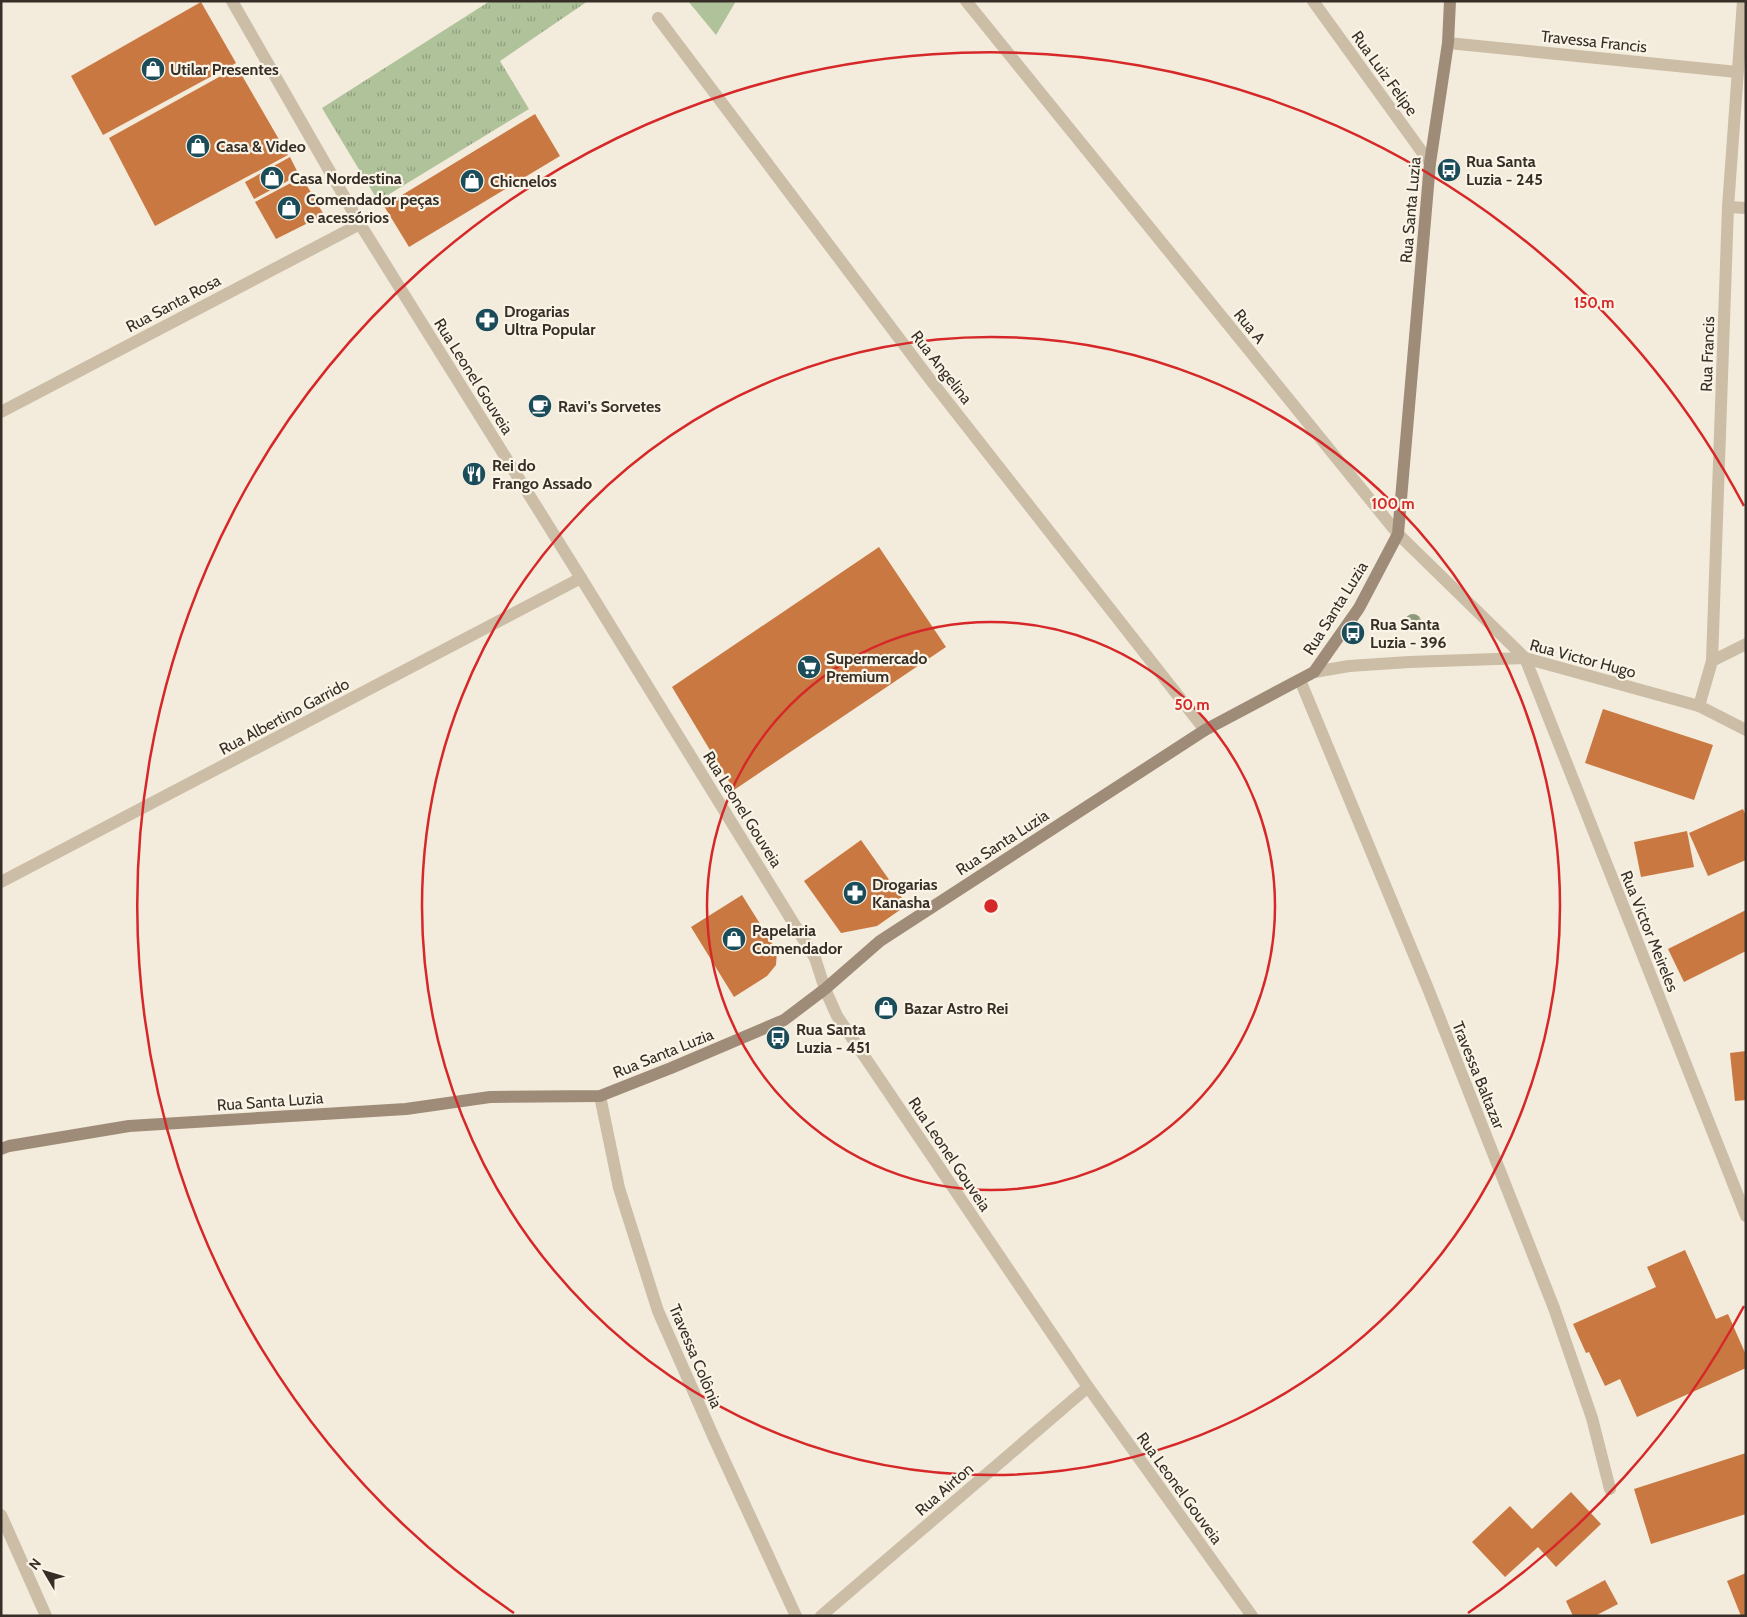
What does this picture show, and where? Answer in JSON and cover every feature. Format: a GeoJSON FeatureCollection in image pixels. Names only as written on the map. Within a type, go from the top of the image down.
{"type":"FeatureCollection","features":[{"type":"Feature","properties":{"kind":"main road","name":"Rua Santa Luzia"},"geometry":{"type":"LineString","coordinates":[[1,1149],[9,1146],[129,1126],[406,1109],[490,1097],[600,1096],[784,1020],[880,941],[1205,730],[1314,672],[1359,608],[1398,534],[1430,163],[1448,43],[1450,1]]}},
{"type":"Feature","properties":{"kind":"street","name":"Rua Leonel Gouveia"},"geometry":{"type":"LineString","coordinates":[[232,1],[360,224],[815,958],[837,1016],[1088,1387],[1252,1616]]}},
{"type":"Feature","properties":{"kind":"street","name":"Rua A"},"geometry":{"type":"LineString","coordinates":[[966,1],[1398,534],[1525,658]]}},
{"type":"Feature","properties":{"kind":"street","name":"Rua Luiz Felipe"},"geometry":{"type":"LineString","coordinates":[[1313,1],[1430,163]]}},
{"type":"Feature","properties":{"kind":"street","name":"Rua Francis"},"geometry":{"type":"LineString","coordinates":[[1699,706],[1712,661],[1728,207],[1743,1]]}},
{"type":"Feature","properties":{"kind":"street","name":"Rua Angelina"},"geometry":{"type":"LineString","coordinates":[[658,18],[929,378],[1205,730]]}},
{"type":"Feature","properties":{"kind":"street","name":"Travessa Francis"},"geometry":{"type":"LineString","coordinates":[[1448,43],[1737,72]]}},
{"type":"Feature","properties":{"kind":"street"},"geometry":{"type":"LineString","coordinates":[[1728,207],[1746,208]]}},
{"type":"Feature","properties":{"kind":"street","name":"Rua Santa Rosa"},"geometry":{"type":"LineString","coordinates":[[1,412],[360,224]]}},
{"type":"Feature","properties":{"kind":"street","name":"Rua Albertino Garrido"},"geometry":{"type":"LineString","coordinates":[[1,882],[581,578]]}},
{"type":"Feature","properties":{"kind":"street"},"geometry":{"type":"LineString","coordinates":[[1712,661],[1746,644]]}},
{"type":"Feature","properties":{"kind":"street","name":"Rua Victor Hugo"},"geometry":{"type":"LineString","coordinates":[[1314,672],[1350,666],[1409,662],[1525,658],[1699,706],[1746,730]]}},
{"type":"Feature","properties":{"kind":"street","name":"Rua Victor Meireles"},"geometry":{"type":"LineString","coordinates":[[1525,658],[1746,1216]]}},
{"type":"Feature","properties":{"kind":"street","name":"Travessa Baltazar"},"geometry":{"type":"LineString","coordinates":[[1300,680],[1429,992],[1554,1308],[1592,1418],[1610,1489]]}},
{"type":"Feature","properties":{"kind":"street","name":"Travessa Colônia"},"geometry":{"type":"LineString","coordinates":[[600,1096],[619,1188],[658,1311],[796,1616]]}},
{"type":"Feature","properties":{"kind":"street","name":"Rua Airton"},"geometry":{"type":"LineString","coordinates":[[821,1616],[1088,1387]]}},
{"type":"Feature","properties":{"kind":"street"},"geometry":{"type":"LineString","coordinates":[[1,1515],[46,1616]]}},
{"type":"Feature","properties":{"kind":"green space"},"geometry":{"type":"Polygon","coordinates":[[[490,1],[588,1],[500,61],[529,109],[378,201],[322,108],[490,1]]]}},
{"type":"Feature","properties":{"kind":"green space"},"geometry":{"type":"Polygon","coordinates":[[[688,1],[736,1],[716,35],[688,1]]]}},
{"type":"Feature","properties":{"kind":"building","name":"Utilar Presentes"},"geometry":{"type":"Polygon","coordinates":[[[201,2],[236,63],[103,135],[71,76],[201,2]]]}},
{"type":"Feature","properties":{"kind":"building","name":"Casa & Video"},"geometry":{"type":"Polygon","coordinates":[[[237,67],[288,155],[155,226],[109,138],[237,67]]]}},
{"type":"Feature","properties":{"kind":"building","name":"Chicnelos"},"geometry":{"type":"Polygon","coordinates":[[[535,114],[560,156],[409,247],[384,206],[535,114]]]}},
{"type":"Feature","properties":{"kind":"building","name":"Casa Nordestina"},"geometry":{"type":"Polygon","coordinates":[[[290,157],[299,175],[254,199],[245,182],[290,157]]]}},
{"type":"Feature","properties":{"kind":"building","name":"Comendador peças e acessórios"},"geometry":{"type":"Polygon","coordinates":[[[302,177],[324,215],[276,239],[255,202],[302,177]]]}},
{"type":"Feature","properties":{"kind":"building","name":"Supermercado Premium"},"geometry":{"type":"Polygon","coordinates":[[[879,547],[946,647],[734,790],[672,687],[879,547]]]}},
{"type":"Feature","properties":{"kind":"building"},"geometry":{"type":"Polygon","coordinates":[[[1603,709],[1713,745],[1694,800],[1585,763],[1603,709]]]}},
{"type":"Feature","properties":{"kind":"building"},"geometry":{"type":"Polygon","coordinates":[[[1743,809],[1746,816],[1746,860],[1708,876],[1689,833],[1743,809]]]}},
{"type":"Feature","properties":{"kind":"building"},"geometry":{"type":"Polygon","coordinates":[[[1687,831],[1694,867],[1641,877],[1634,842],[1687,831]]]}},
{"type":"Feature","properties":{"kind":"building","name":"Drogarias Kanasha"},"geometry":{"type":"Polygon","coordinates":[[[861,840],[907,905],[877,926],[841,933],[804,881],[861,840]]]}},
{"type":"Feature","properties":{"kind":"building","name":"Papelaria Comendador"},"geometry":{"type":"Polygon","coordinates":[[[742,895],[777,951],[776,965],[767,976],[734,997],[691,927],[742,895]]]}},
{"type":"Feature","properties":{"kind":"building"},"geometry":{"type":"Polygon","coordinates":[[[1746,910],[1746,951],[1684,982],[1668,949],[1746,910]]]}},
{"type":"Feature","properties":{"kind":"building"},"geometry":{"type":"Polygon","coordinates":[[[1746,1051],[1746,1100],[1735,1101],[1730,1053],[1746,1051]]]}},
{"type":"Feature","properties":{"kind":"building"},"geometry":{"type":"Polygon","coordinates":[[[1685,1250],[1716,1319],[1728,1314],[1746,1355],[1746,1368],[1637,1417],[1620,1379],[1605,1386],[1589,1352],[1586,1353],[1573,1324],[1656,1287],[1647,1267],[1685,1250]]]}},
{"type":"Feature","properties":{"kind":"building"},"geometry":{"type":"Polygon","coordinates":[[[1746,1453],[1746,1514],[1651,1544],[1634,1489],[1746,1453]]]}},
{"type":"Feature","properties":{"kind":"building"},"geometry":{"type":"Polygon","coordinates":[[[1571,1492],[1601,1524],[1556,1567],[1538,1547],[1505,1577],[1472,1542],[1510,1506],[1532,1529],[1571,1492]]]}},
{"type":"Feature","properties":{"kind":"building"},"geometry":{"type":"Polygon","coordinates":[[[1746,1573],[1746,1616],[1741,1616],[1727,1581],[1746,1573]]]}},
{"type":"Feature","properties":{"kind":"building"},"geometry":{"type":"Polygon","coordinates":[[[1605,1580],[1618,1604],[1595,1616],[1573,1616],[1566,1601],[1605,1580]]]}},
{"type":"Feature","properties":{"kind":"place","name":"Utilar Presentes"},"geometry":{"type":"Point","coordinates":[153,69]}},
{"type":"Feature","properties":{"kind":"place","name":"Casa & Video"},"geometry":{"type":"Point","coordinates":[198,146]}},
{"type":"Feature","properties":{"kind":"place","name":"Rua Santa Luzia - 245"},"geometry":{"type":"Point","coordinates":[1449,170]}},
{"type":"Feature","properties":{"kind":"place","name":"Casa Nordestina"},"geometry":{"type":"Point","coordinates":[272,178]}},
{"type":"Feature","properties":{"kind":"place","name":"Chicnelos"},"geometry":{"type":"Point","coordinates":[472,181]}},
{"type":"Feature","properties":{"kind":"place","name":"Comendador peças e acessórios"},"geometry":{"type":"Point","coordinates":[289,208]}},
{"type":"Feature","properties":{"kind":"place","name":"Drogarias Ultra Popular"},"geometry":{"type":"Point","coordinates":[487,320]}},
{"type":"Feature","properties":{"kind":"place","name":"Ravi's Sorvetes"},"geometry":{"type":"Point","coordinates":[540,406]}},
{"type":"Feature","properties":{"kind":"place","name":"Rei do Frango Assado"},"geometry":{"type":"Point","coordinates":[474,474]}},
{"type":"Feature","properties":{"kind":"place","name":"Rua Santa Luzia - 396"},"geometry":{"type":"Point","coordinates":[1353,633]}},
{"type":"Feature","properties":{"kind":"place","name":"Supermercado Premium"},"geometry":{"type":"Point","coordinates":[809,667]}},
{"type":"Feature","properties":{"kind":"place","name":"Drogarias Kanasha"},"geometry":{"type":"Point","coordinates":[855,893]}},
{"type":"Feature","properties":{"kind":"place","name":"Papelaria Comendador"},"geometry":{"type":"Point","coordinates":[734,939]}},
{"type":"Feature","properties":{"kind":"place","name":"Bazar Astro Rei"},"geometry":{"type":"Point","coordinates":[886,1008]}},
{"type":"Feature","properties":{"kind":"place","name":"Rua Santa Luzia - 451"},"geometry":{"type":"Point","coordinates":[778,1038]}}]}
